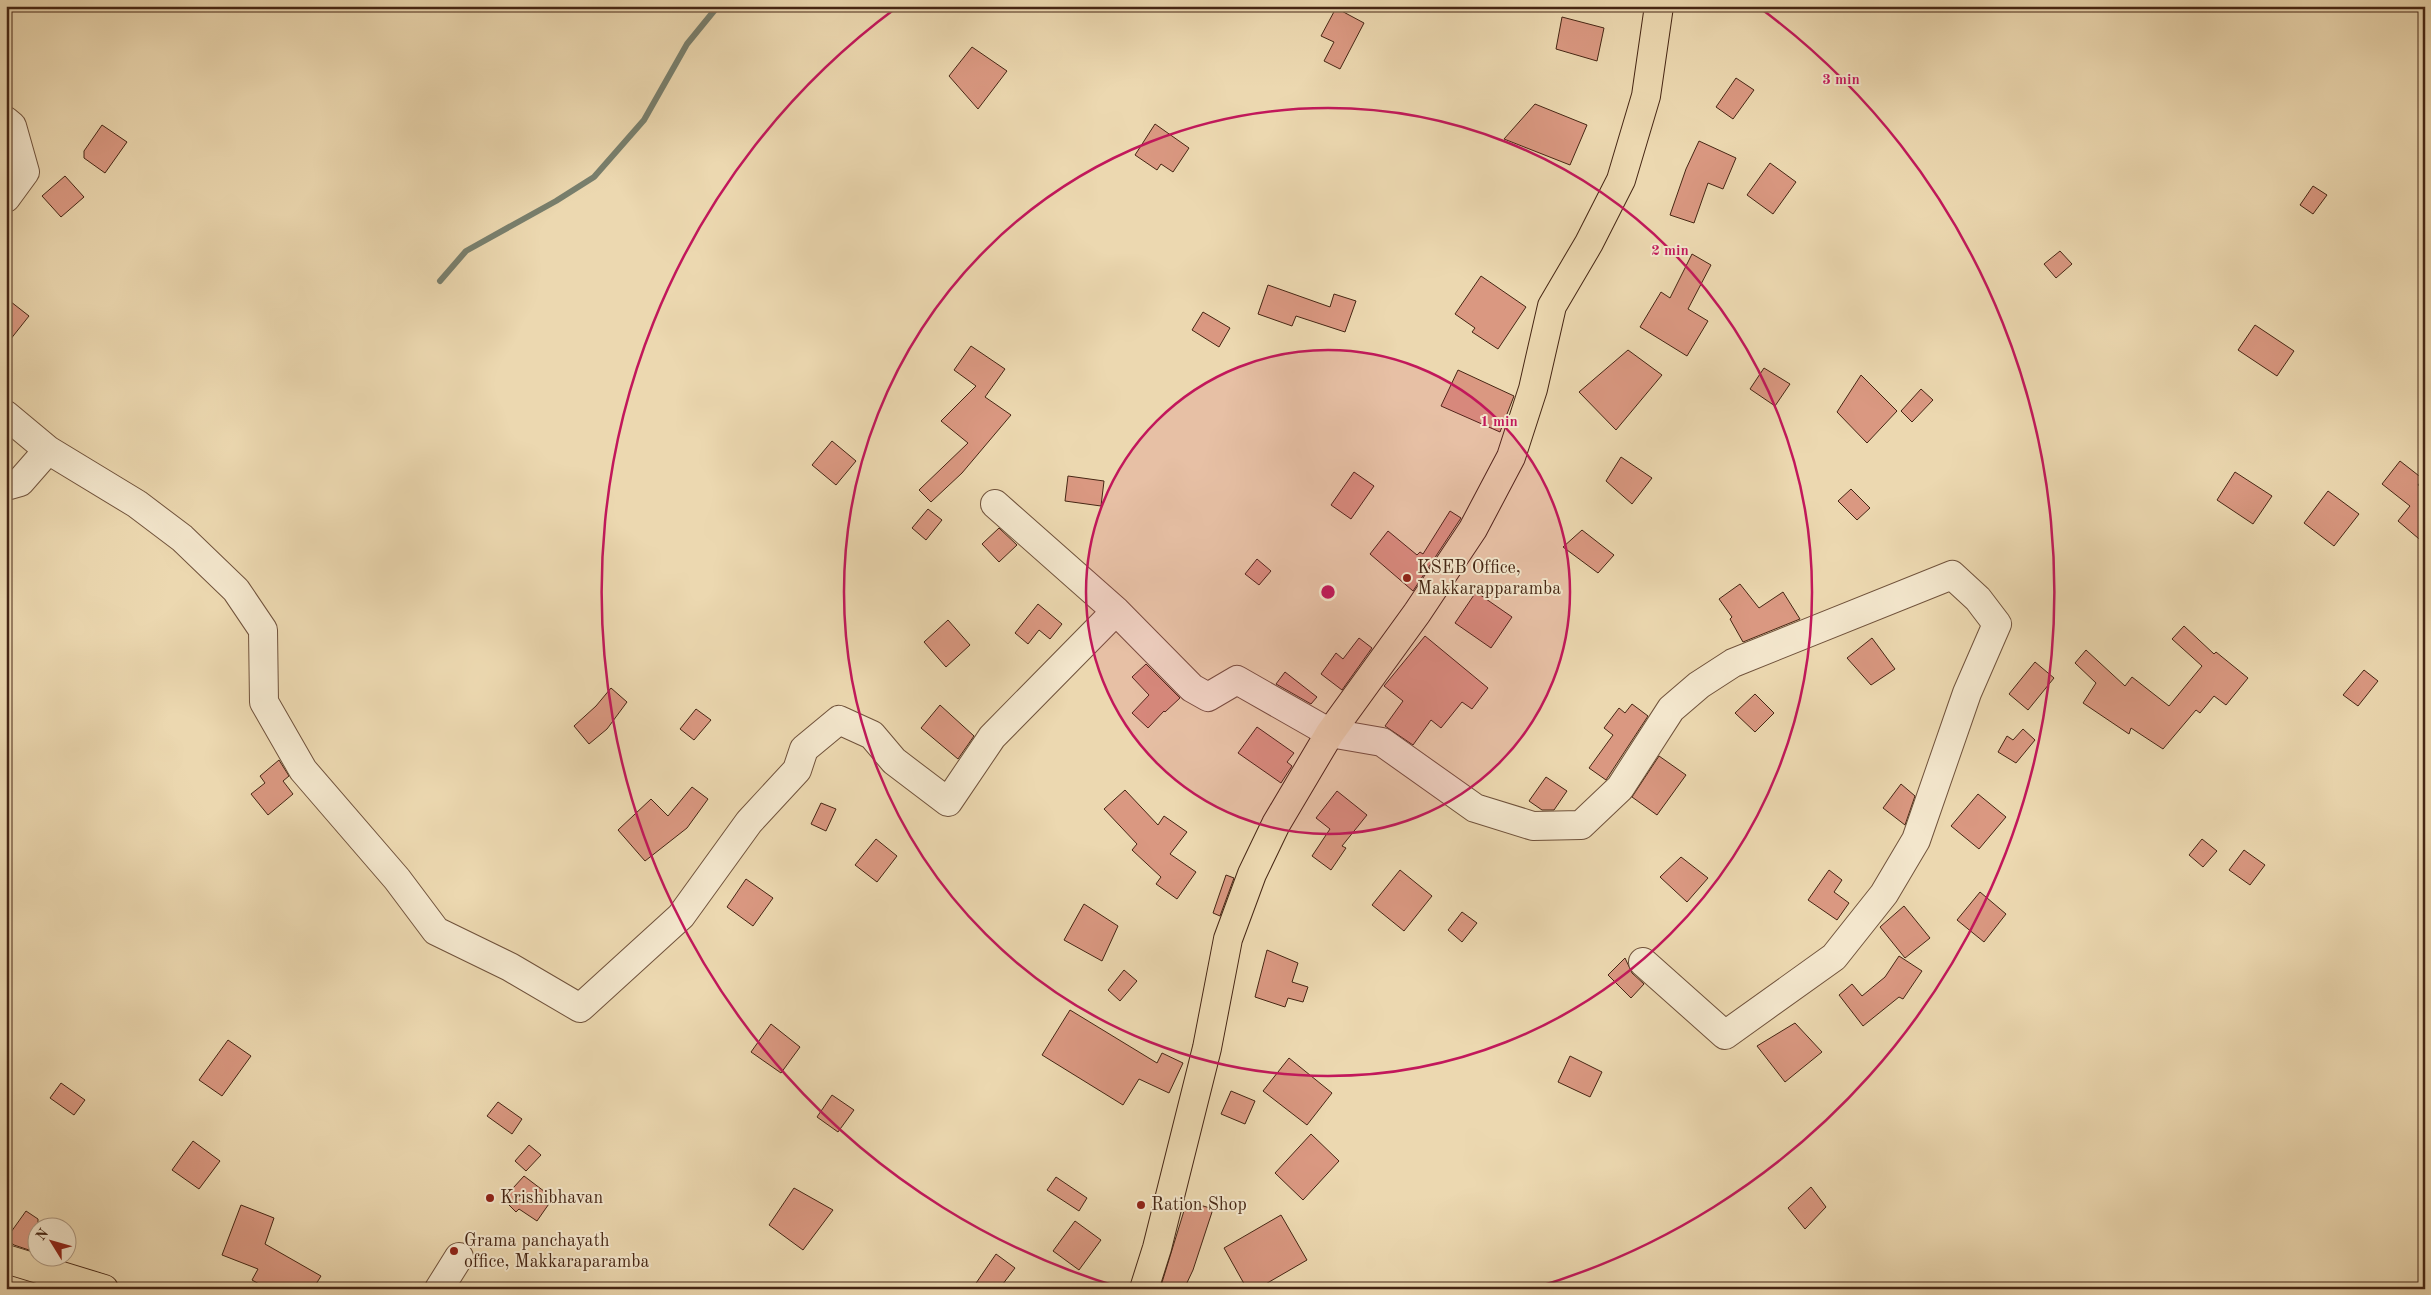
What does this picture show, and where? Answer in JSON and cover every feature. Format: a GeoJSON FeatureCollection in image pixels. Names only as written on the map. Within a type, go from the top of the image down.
{"type":"FeatureCollection","features":[{"type":"Feature","properties":{"kind":"main road"},"geometry":{"type":"LineString","coordinates":[[1144,1289],[1157,1248],[1207,1048],[1228,939],[1252,874],[1276,824],[1330,733],[1417,613],[1473,528],[1511,457],[1533,389],[1552,306],[1589,244],[1621,180],[1646,96],[1659,6]]}},
{"type":"Feature","properties":{"kind":"main road"},"geometry":{"type":"LineString","coordinates":[[6,1260],[104,1289]]}},
{"type":"Feature","properties":{"kind":"street"},"geometry":{"type":"LineString","coordinates":[[6,121],[12,126],[25,172],[6,198]]}},
{"type":"Feature","properties":{"kind":"street"},"geometry":{"type":"LineString","coordinates":[[6,415],[48,450],[137,504],[182,538],[236,590],[263,630],[264,702],[303,770],[397,879],[436,931],[510,967],[580,1008],[681,916],[749,822],[797,770],[804,749],[839,720],[872,735],[894,761],[948,802],[992,737],[1116,611]]}},
{"type":"Feature","properties":{"kind":"street"},"geometry":{"type":"LineString","coordinates":[[6,486],[20,482],[48,450]]}},
{"type":"Feature","properties":{"kind":"street"},"geometry":{"type":"LineString","coordinates":[[995,504],[1116,611],[1192,688],[1208,697],[1238,680],[1330,733],[1382,742],[1474,808],[1533,826],[1581,825],[1620,788],[1671,709],[1699,685],[1733,663],[1952,575],[1978,600],[1997,624],[1967,694],[1916,840],[1884,894],[1862,922],[1834,957],[1725,1035],[1643,962]]}},
{"type":"Feature","properties":{"kind":"street"},"geometry":{"type":"LineString","coordinates":[[438,1289],[459,1257]]}},
{"type":"Feature","properties":{"kind":"building"},"geometry":{"type":"Polygon","coordinates":[[[1336,8],[1364,23],[1340,69],[1324,61],[1334,42],[1321,36],[1336,8]]]}},
{"type":"Feature","properties":{"kind":"building"},"geometry":{"type":"Polygon","coordinates":[[[1562,17],[1604,28],[1597,61],[1556,49],[1562,17]]]}},
{"type":"Feature","properties":{"kind":"building"},"geometry":{"type":"Polygon","coordinates":[[[972,47],[1007,71],[978,109],[949,76],[972,47]]]}},
{"type":"Feature","properties":{"kind":"building"},"geometry":{"type":"Polygon","coordinates":[[[1736,78],[1754,90],[1733,119],[1716,107],[1736,78]]]}},
{"type":"Feature","properties":{"kind":"building"},"geometry":{"type":"Polygon","coordinates":[[[1535,104],[1587,125],[1570,165],[1504,139],[1535,104]]]}},
{"type":"Feature","properties":{"kind":"building"},"geometry":{"type":"Polygon","coordinates":[[[1155,124],[1189,148],[1173,172],[1161,164],[1157,170],[1135,155],[1155,124]]]}},
{"type":"Feature","properties":{"kind":"building"},"geometry":{"type":"Polygon","coordinates":[[[102,125],[127,142],[105,173],[84,158],[84,151],[102,125]]]}},
{"type":"Feature","properties":{"kind":"building"},"geometry":{"type":"Polygon","coordinates":[[[1699,141],[1736,158],[1723,189],[1708,183],[1694,223],[1670,215],[1686,169],[1699,141]]]}},
{"type":"Feature","properties":{"kind":"building"},"geometry":{"type":"Polygon","coordinates":[[[1770,163],[1796,182],[1773,214],[1747,195],[1770,163]]]}},
{"type":"Feature","properties":{"kind":"building"},"geometry":{"type":"Polygon","coordinates":[[[65,176],[84,197],[61,217],[42,196],[65,176]]]}},
{"type":"Feature","properties":{"kind":"building"},"geometry":{"type":"Polygon","coordinates":[[[2313,186],[2327,195],[2313,214],[2300,205],[2313,186]]]}},
{"type":"Feature","properties":{"kind":"building"},"geometry":{"type":"Polygon","coordinates":[[[2060,251],[2072,264],[2056,278],[2044,264],[2060,251]]]}},
{"type":"Feature","properties":{"kind":"building"},"geometry":{"type":"Polygon","coordinates":[[[1692,254],[1711,265],[1688,309],[1708,321],[1687,356],[1640,327],[1661,292],[1670,298],[1692,254]]]}},
{"type":"Feature","properties":{"kind":"building"},"geometry":{"type":"Polygon","coordinates":[[[1481,276],[1526,307],[1498,349],[1472,332],[1475,328],[1455,314],[1481,276]]]}},
{"type":"Feature","properties":{"kind":"building"},"geometry":{"type":"Polygon","coordinates":[[[1268,285],[1330,307],[1334,294],[1356,301],[1345,332],[1296,316],[1292,326],[1258,314],[1268,285]]]}},
{"type":"Feature","properties":{"kind":"building"},"geometry":{"type":"Polygon","coordinates":[[[6,298],[29,316],[6,345],[6,298]]]}},
{"type":"Feature","properties":{"kind":"building"},"geometry":{"type":"Polygon","coordinates":[[[1203,312],[1230,328],[1219,347],[1192,330],[1203,312]]]}},
{"type":"Feature","properties":{"kind":"building"},"geometry":{"type":"Polygon","coordinates":[[[2255,325],[2294,351],[2277,376],[2238,350],[2255,325]]]}},
{"type":"Feature","properties":{"kind":"building"},"geometry":{"type":"Polygon","coordinates":[[[971,346],[1005,369],[985,397],[1011,415],[962,473],[931,502],[919,490],[968,443],[941,421],[976,386],[954,370],[971,346]]]}},
{"type":"Feature","properties":{"kind":"building"},"geometry":{"type":"Polygon","coordinates":[[[1628,350],[1662,375],[1616,430],[1579,392],[1628,350]]]}},
{"type":"Feature","properties":{"kind":"building"},"geometry":{"type":"Polygon","coordinates":[[[1764,368],[1790,384],[1775,406],[1750,389],[1764,368]]]}},
{"type":"Feature","properties":{"kind":"building"},"geometry":{"type":"Polygon","coordinates":[[[1458,370],[1514,396],[1500,432],[1441,406],[1458,370]]]}},
{"type":"Feature","properties":{"kind":"building"},"geometry":{"type":"Polygon","coordinates":[[[1861,375],[1897,411],[1867,443],[1837,412],[1861,375]]]}},
{"type":"Feature","properties":{"kind":"building"},"geometry":{"type":"Polygon","coordinates":[[[1921,389],[1933,400],[1912,422],[1901,411],[1921,389]]]}},
{"type":"Feature","properties":{"kind":"building"},"geometry":{"type":"Polygon","coordinates":[[[832,441],[856,461],[836,485],[812,465],[832,441]]]}},
{"type":"Feature","properties":{"kind":"building"},"geometry":{"type":"Polygon","coordinates":[[[1621,457],[1652,478],[1632,504],[1606,481],[1621,457]]]}},
{"type":"Feature","properties":{"kind":"building"},"geometry":{"type":"Polygon","coordinates":[[[2400,461],[2423,479],[2418,485],[2425,489],[2425,544],[2398,521],[2410,506],[2382,484],[2400,461]]]}},
{"type":"Feature","properties":{"kind":"building"},"geometry":{"type":"Polygon","coordinates":[[[1354,472],[1374,486],[1351,519],[1331,505],[1354,472]]]}},
{"type":"Feature","properties":{"kind":"building"},"geometry":{"type":"Polygon","coordinates":[[[2235,472],[2272,496],[2253,524],[2217,500],[2235,472]]]}},
{"type":"Feature","properties":{"kind":"building"},"geometry":{"type":"Polygon","coordinates":[[[1068,476],[1104,481],[1101,506],[1065,501],[1068,476]]]}},
{"type":"Feature","properties":{"kind":"building"},"geometry":{"type":"Polygon","coordinates":[[[1851,489],[1870,508],[1857,520],[1838,501],[1851,489]]]}},
{"type":"Feature","properties":{"kind":"building"},"geometry":{"type":"Polygon","coordinates":[[[2328,491],[2359,514],[2334,546],[2304,523],[2328,491]]]}},
{"type":"Feature","properties":{"kind":"building"},"geometry":{"type":"Polygon","coordinates":[[[928,509],[942,520],[926,540],[912,528],[928,509]]]}},
{"type":"Feature","properties":{"kind":"building"},"geometry":{"type":"Polygon","coordinates":[[[1450,511],[1461,518],[1413,591],[1370,554],[1388,531],[1417,555],[1420,552],[1423,554],[1450,511]]]}},
{"type":"Feature","properties":{"kind":"building"},"geometry":{"type":"Polygon","coordinates":[[[999,528],[1017,545],[999,562],[982,544],[999,528]]]}},
{"type":"Feature","properties":{"kind":"building"},"geometry":{"type":"Polygon","coordinates":[[[1582,530],[1614,555],[1598,573],[1563,547],[1582,530]]]}},
{"type":"Feature","properties":{"kind":"building"},"geometry":{"type":"Polygon","coordinates":[[[1257,559],[1271,571],[1259,585],[1245,574],[1257,559]]]}},
{"type":"Feature","properties":{"kind":"building"},"geometry":{"type":"Polygon","coordinates":[[[1740,584],[1759,608],[1783,592],[1800,619],[1743,642],[1730,619],[1732,617],[1719,599],[1740,584]]]}},
{"type":"Feature","properties":{"kind":"building"},"geometry":{"type":"Polygon","coordinates":[[[1476,592],[1512,617],[1491,648],[1455,623],[1476,592]]]}},
{"type":"Feature","properties":{"kind":"building"},"geometry":{"type":"Polygon","coordinates":[[[1038,604],[1062,624],[1050,639],[1039,630],[1028,644],[1015,633],[1038,604]]]}},
{"type":"Feature","properties":{"kind":"building"},"geometry":{"type":"Polygon","coordinates":[[[948,620],[970,645],[946,667],[924,642],[948,620]]]}},
{"type":"Feature","properties":{"kind":"building"},"geometry":{"type":"Polygon","coordinates":[[[2184,626],[2214,654],[2216,652],[2248,678],[2226,705],[2214,696],[2200,713],[2196,710],[2163,749],[2131,728],[2129,734],[2083,703],[2096,683],[2075,663],[2086,650],[2125,686],[2132,677],[2169,706],[2202,666],[2172,639],[2184,626]]]}},
{"type":"Feature","properties":{"kind":"building"},"geometry":{"type":"Polygon","coordinates":[[[1425,636],[1488,688],[1472,709],[1462,702],[1441,728],[1431,720],[1413,745],[1385,726],[1403,701],[1384,686],[1425,636]]]}},
{"type":"Feature","properties":{"kind":"building"},"geometry":{"type":"Polygon","coordinates":[[[1359,638],[1372,648],[1342,690],[1321,674],[1336,653],[1343,659],[1359,638]]]}},
{"type":"Feature","properties":{"kind":"building"},"geometry":{"type":"Polygon","coordinates":[[[1872,638],[1895,669],[1871,685],[1847,658],[1872,638]]]}},
{"type":"Feature","properties":{"kind":"building"},"geometry":{"type":"Polygon","coordinates":[[[2035,662],[2054,678],[2028,710],[2009,694],[2035,662]]]}},
{"type":"Feature","properties":{"kind":"building"},"geometry":{"type":"Polygon","coordinates":[[[1146,664],[1180,698],[1148,728],[1132,713],[1149,695],[1132,677],[1146,664]]]}},
{"type":"Feature","properties":{"kind":"building"},"geometry":{"type":"Polygon","coordinates":[[[2364,670],[2378,681],[2358,706],[2343,695],[2364,670]]]}},
{"type":"Feature","properties":{"kind":"building"},"geometry":{"type":"Polygon","coordinates":[[[1285,672],[1317,697],[1311,704],[1276,684],[1285,672]]]}},
{"type":"Feature","properties":{"kind":"building"},"geometry":{"type":"Polygon","coordinates":[[[611,688],[627,702],[607,729],[589,744],[574,726],[596,706],[611,688]]]}},
{"type":"Feature","properties":{"kind":"building"},"geometry":{"type":"Polygon","coordinates":[[[1755,694],[1774,713],[1755,732],[1735,713],[1755,694]]]}},
{"type":"Feature","properties":{"kind":"building"},"geometry":{"type":"Polygon","coordinates":[[[1632,704],[1648,716],[1606,780],[1589,768],[1613,735],[1604,728],[1619,708],[1625,713],[1632,704]]]}},
{"type":"Feature","properties":{"kind":"building"},"geometry":{"type":"Polygon","coordinates":[[[940,705],[974,736],[958,759],[921,728],[940,705]]]}},
{"type":"Feature","properties":{"kind":"building"},"geometry":{"type":"Polygon","coordinates":[[[696,709],[711,720],[694,740],[680,729],[696,709]]]}},
{"type":"Feature","properties":{"kind":"building"},"geometry":{"type":"Polygon","coordinates":[[[1257,727],[1294,753],[1287,762],[1292,766],[1281,783],[1238,753],[1257,727]]]}},
{"type":"Feature","properties":{"kind":"building"},"geometry":{"type":"Polygon","coordinates":[[[2023,729],[2035,740],[2016,763],[1998,752],[2007,736],[2013,740],[2023,729]]]}},
{"type":"Feature","properties":{"kind":"building"},"geometry":{"type":"Polygon","coordinates":[[[1659,756],[1686,775],[1657,815],[1632,797],[1659,756]]]}},
{"type":"Feature","properties":{"kind":"building"},"geometry":{"type":"Polygon","coordinates":[[[279,760],[289,776],[283,781],[293,794],[268,815],[251,794],[265,783],[260,776],[279,760]]]}},
{"type":"Feature","properties":{"kind":"building"},"geometry":{"type":"Polygon","coordinates":[[[1546,777],[1567,791],[1554,810],[1542,810],[1529,801],[1546,777]]]}},
{"type":"Feature","properties":{"kind":"building"},"geometry":{"type":"Polygon","coordinates":[[[1901,784],[1915,796],[1905,825],[1883,808],[1901,784]]]}},
{"type":"Feature","properties":{"kind":"building"},"geometry":{"type":"Polygon","coordinates":[[[692,787],[708,799],[687,828],[645,861],[618,830],[651,799],[668,816],[692,787]]]}},
{"type":"Feature","properties":{"kind":"building"},"geometry":{"type":"Polygon","coordinates":[[[1125,790],[1158,825],[1164,816],[1187,832],[1170,854],[1196,872],[1177,899],[1156,884],[1161,877],[1132,850],[1137,844],[1104,809],[1125,790]]]}},
{"type":"Feature","properties":{"kind":"building"},"geometry":{"type":"Polygon","coordinates":[[[1337,791],[1367,815],[1342,846],[1346,848],[1331,870],[1312,856],[1330,829],[1316,818],[1337,791]]]}},
{"type":"Feature","properties":{"kind":"building"},"geometry":{"type":"Polygon","coordinates":[[[1978,794],[2006,817],[1979,849],[1951,826],[1978,794]]]}},
{"type":"Feature","properties":{"kind":"building"},"geometry":{"type":"Polygon","coordinates":[[[821,803],[836,809],[826,831],[811,824],[821,803]]]}},
{"type":"Feature","properties":{"kind":"building"},"geometry":{"type":"Polygon","coordinates":[[[876,839],[897,856],[877,882],[855,865],[876,839]]]}},
{"type":"Feature","properties":{"kind":"building"},"geometry":{"type":"Polygon","coordinates":[[[2202,839],[2217,851],[2203,867],[2189,855],[2202,839]]]}},
{"type":"Feature","properties":{"kind":"building"},"geometry":{"type":"Polygon","coordinates":[[[2244,850],[2265,865],[2250,885],[2229,870],[2244,850]]]}},
{"type":"Feature","properties":{"kind":"building"},"geometry":{"type":"Polygon","coordinates":[[[1681,857],[1708,878],[1687,902],[1660,877],[1681,857]]]}},
{"type":"Feature","properties":{"kind":"building"},"geometry":{"type":"Polygon","coordinates":[[[1400,870],[1432,896],[1404,931],[1372,905],[1400,870]]]}},
{"type":"Feature","properties":{"kind":"building"},"geometry":{"type":"Polygon","coordinates":[[[1829,870],[1842,880],[1834,892],[1849,903],[1837,920],[1808,900],[1829,870]]]}},
{"type":"Feature","properties":{"kind":"building"},"geometry":{"type":"Polygon","coordinates":[[[1226,875],[1234,878],[1220,916],[1213,913],[1226,875]]]}},
{"type":"Feature","properties":{"kind":"building"},"geometry":{"type":"Polygon","coordinates":[[[746,879],[773,898],[753,926],[727,907],[746,879]]]}},
{"type":"Feature","properties":{"kind":"building"},"geometry":{"type":"Polygon","coordinates":[[[1980,892],[2006,914],[1984,942],[1957,920],[1980,892]]]}},
{"type":"Feature","properties":{"kind":"building"},"geometry":{"type":"Polygon","coordinates":[[[1084,904],[1118,926],[1102,961],[1064,940],[1084,904]]]}},
{"type":"Feature","properties":{"kind":"building"},"geometry":{"type":"Polygon","coordinates":[[[1904,906],[1930,938],[1905,958],[1880,927],[1904,906]]]}},
{"type":"Feature","properties":{"kind":"building"},"geometry":{"type":"Polygon","coordinates":[[[1462,912],[1477,923],[1462,942],[1448,930],[1462,912]]]}},
{"type":"Feature","properties":{"kind":"building"},"geometry":{"type":"Polygon","coordinates":[[[1267,950],[1298,963],[1292,982],[1308,987],[1303,1002],[1288,998],[1285,1007],[1255,997],[1267,950]]]}},
{"type":"Feature","properties":{"kind":"building"},"geometry":{"type":"Polygon","coordinates":[[[1899,956],[1922,971],[1903,999],[1899,997],[1863,1026],[1839,995],[1852,984],[1862,996],[1885,977],[1899,956]]]}},
{"type":"Feature","properties":{"kind":"building"},"geometry":{"type":"Polygon","coordinates":[[[1625,958],[1632,973],[1644,984],[1631,998],[1608,975],[1625,958]]]}},
{"type":"Feature","properties":{"kind":"building"},"geometry":{"type":"Polygon","coordinates":[[[1124,970],[1137,981],[1120,1001],[1108,990],[1124,970]]]}},
{"type":"Feature","properties":{"kind":"building"},"geometry":{"type":"Polygon","coordinates":[[[1070,1010],[1157,1063],[1162,1053],[1183,1063],[1169,1093],[1139,1079],[1123,1105],[1042,1055],[1070,1010]]]}},
{"type":"Feature","properties":{"kind":"building"},"geometry":{"type":"Polygon","coordinates":[[[1795,1023],[1822,1052],[1785,1082],[1757,1046],[1795,1023]]]}},
{"type":"Feature","properties":{"kind":"building"},"geometry":{"type":"Polygon","coordinates":[[[771,1024],[800,1047],[781,1073],[751,1052],[771,1024]]]}},
{"type":"Feature","properties":{"kind":"building"},"geometry":{"type":"Polygon","coordinates":[[[228,1040],[251,1056],[222,1096],[199,1080],[228,1040]]]}},
{"type":"Feature","properties":{"kind":"building"},"geometry":{"type":"Polygon","coordinates":[[[1570,1056],[1602,1072],[1590,1097],[1558,1082],[1570,1056]]]}},
{"type":"Feature","properties":{"kind":"building"},"geometry":{"type":"Polygon","coordinates":[[[1289,1058],[1332,1093],[1307,1125],[1263,1091],[1289,1058]]]}},
{"type":"Feature","properties":{"kind":"building"},"geometry":{"type":"Polygon","coordinates":[[[61,1083],[85,1100],[74,1115],[50,1098],[61,1083]]]}},
{"type":"Feature","properties":{"kind":"building"},"geometry":{"type":"Polygon","coordinates":[[[1231,1091],[1255,1101],[1245,1124],[1221,1114],[1231,1091]]]}},
{"type":"Feature","properties":{"kind":"building"},"geometry":{"type":"Polygon","coordinates":[[[832,1095],[854,1110],[838,1132],[817,1117],[832,1095]]]}},
{"type":"Feature","properties":{"kind":"building"},"geometry":{"type":"Polygon","coordinates":[[[498,1102],[522,1119],[512,1134],[487,1116],[498,1102]]]}},
{"type":"Feature","properties":{"kind":"building"},"geometry":{"type":"Polygon","coordinates":[[[1311,1134],[1339,1161],[1303,1200],[1275,1173],[1311,1134]]]}},
{"type":"Feature","properties":{"kind":"building"},"geometry":{"type":"Polygon","coordinates":[[[193,1141],[220,1161],[199,1189],[172,1170],[193,1141]]]}},
{"type":"Feature","properties":{"kind":"building"},"geometry":{"type":"Polygon","coordinates":[[[529,1145],[541,1155],[526,1171],[515,1161],[529,1145]]]}},
{"type":"Feature","properties":{"kind":"building"},"geometry":{"type":"Polygon","coordinates":[[[524,1176],[553,1198],[537,1221],[519,1209],[516,1212],[503,1199],[524,1176]]]}},
{"type":"Feature","properties":{"kind":"building"},"geometry":{"type":"Polygon","coordinates":[[[1056,1177],[1087,1198],[1079,1211],[1047,1190],[1056,1177]]]}},
{"type":"Feature","properties":{"kind":"building"},"geometry":{"type":"Polygon","coordinates":[[[1811,1187],[1826,1207],[1805,1229],[1788,1208],[1811,1187]]]}},
{"type":"Feature","properties":{"kind":"building"},"geometry":{"type":"Polygon","coordinates":[[[794,1188],[833,1210],[803,1250],[769,1225],[794,1188]]]}},
{"type":"Feature","properties":{"kind":"building"},"geometry":{"type":"Polygon","coordinates":[[[1187,1201],[1213,1209],[1193,1270],[1184,1289],[1160,1289],[1187,1201]]]}},
{"type":"Feature","properties":{"kind":"building"},"geometry":{"type":"Polygon","coordinates":[[[241,1205],[274,1218],[265,1244],[321,1276],[313,1289],[268,1289],[252,1280],[258,1269],[222,1255],[241,1205]]]}},
{"type":"Feature","properties":{"kind":"building"},"geometry":{"type":"Polygon","coordinates":[[[26,1211],[36,1218],[28,1218],[28,1250],[14,1245],[6,1239],[26,1211]]]}},
{"type":"Feature","properties":{"kind":"building"},"geometry":{"type":"Polygon","coordinates":[[[1281,1215],[1307,1260],[1257,1289],[1247,1289],[1224,1248],[1281,1215]]]}},
{"type":"Feature","properties":{"kind":"building"},"geometry":{"type":"Polygon","coordinates":[[[1075,1221],[1101,1240],[1079,1270],[1053,1251],[1075,1221]]]}},
{"type":"Feature","properties":{"kind":"building"},"geometry":{"type":"Polygon","coordinates":[[[996,1254],[1015,1268],[999,1289],[972,1289],[996,1254]]]}},
{"type":"Feature","properties":{"kind":"waterway"},"geometry":{"type":"LineString","coordinates":[[440,281],[466,251],[556,201],[594,177],[644,120],[687,44],[718,6]]}},
{"type":"Feature","properties":{"kind":"place","name":"KSEB Office, Makkarapparamba"},"geometry":{"type":"Point","coordinates":[1407,578]}},
{"type":"Feature","properties":{"kind":"place","name":"Krishibhavan"},"geometry":{"type":"Point","coordinates":[490,1198]}},
{"type":"Feature","properties":{"kind":"place","name":"Ration Shop"},"geometry":{"type":"Point","coordinates":[1141,1205]}},
{"type":"Feature","properties":{"kind":"place","name":"Grama panchayath office, Makkaraparamba"},"geometry":{"type":"Point","coordinates":[454,1251]}}]}
